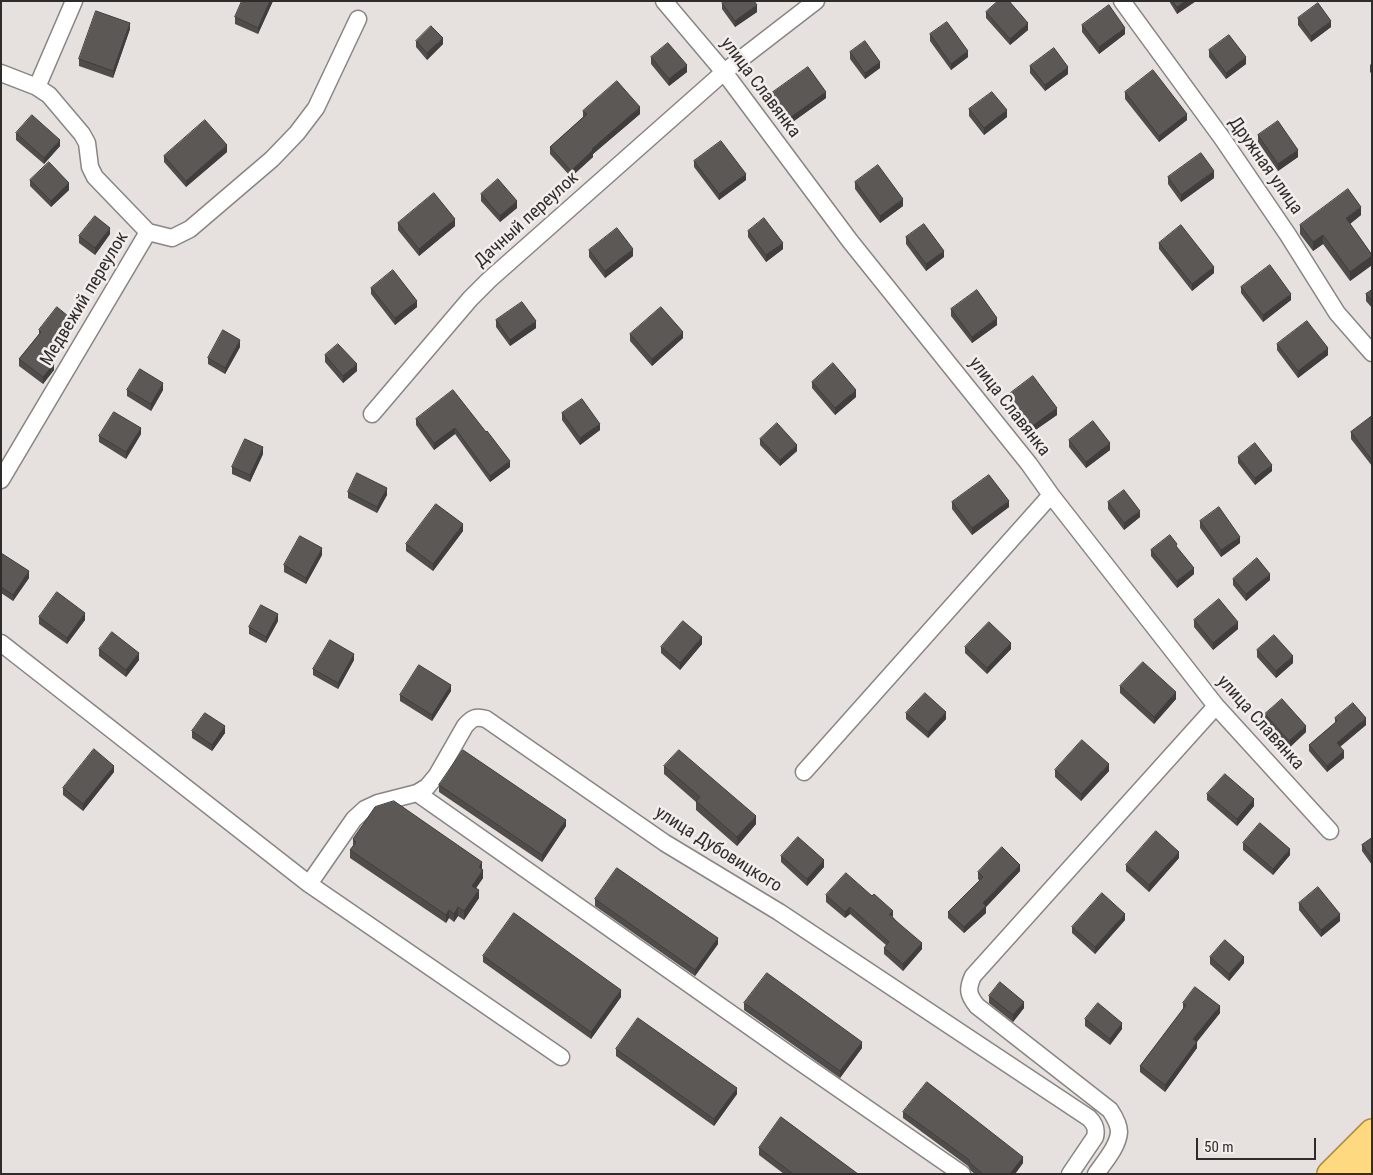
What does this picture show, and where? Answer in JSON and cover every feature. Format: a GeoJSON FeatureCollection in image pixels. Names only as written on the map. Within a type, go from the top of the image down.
{"type":"FeatureCollection","features":[{"type":"Feature","properties":{"kind":"main road"},"geometry":{"type":"LineString","coordinates":[[1330,1174],[1372,1132]]}},
{"type":"Feature","properties":{"kind":"main road"},"geometry":{"type":"LineString","coordinates":[[1361,1174],[1372,1163]]}},
{"type":"Feature","properties":{"kind":"street"},"geometry":{"type":"LineString","coordinates":[[37,86],[74,1]]}},
{"type":"Feature","properties":{"kind":"street","name":"улица Славянка"},"geometry":{"type":"LineString","coordinates":[[664,1],[724,72],[850,241],[1023,456],[1051,496],[1216,706],[1330,831]]}},
{"type":"Feature","properties":{"kind":"street","name":"Дачный переулок"},"geometry":{"type":"LineString","coordinates":[[372,414],[488,280],[724,72],[816,1]]}},
{"type":"Feature","properties":{"kind":"street","name":"Дружная улица"},"geometry":{"type":"LineString","coordinates":[[1122,1],[1222,138],[1288,235],[1337,313],[1372,354]]}},
{"type":"Feature","properties":{"kind":"street","name":"Медвежий переулок"},"geometry":{"type":"LineString","coordinates":[[1,480],[148,232],[172,238],[190,229],[272,158],[296,133],[316,108],[358,18]]}},
{"type":"Feature","properties":{"kind":"street"},"geometry":{"type":"LineString","coordinates":[[1,73],[37,86],[49,95],[82,134],[87,143],[90,167],[95,177],[148,232]]}},
{"type":"Feature","properties":{"kind":"street"},"geometry":{"type":"LineString","coordinates":[[804,772],[1051,496]]}},
{"type":"Feature","properties":{"kind":"street"},"geometry":{"type":"LineString","coordinates":[[1,642],[309,884],[561,1057]]}},
{"type":"Feature","properties":{"kind":"street"},"geometry":{"type":"LineString","coordinates":[[1096,1174],[1116,1144],[1119,1131],[1110,1110],[977,1006],[970,997],[968,986],[973,976],[1216,706]]}},
{"type":"Feature","properties":{"kind":"street","name":"улица Дубовицкого"},"geometry":{"type":"LineString","coordinates":[[309,884],[354,819],[365,809],[378,803],[417,793],[427,787],[437,775],[471,719],[478,716],[486,719],[665,843],[779,912],[1089,1118],[1094,1123],[1097,1131],[1095,1137],[1070,1174]]}},
{"type":"Feature","properties":{"kind":"street"},"geometry":{"type":"LineString","coordinates":[[417,793],[782,1050],[962,1174]]}},
{"type":"Feature","properties":{"kind":"building"},"geometry":{"type":"Polygon","coordinates":[[[242,1],[270,1],[258,28],[235,17],[242,1]]]}},
{"type":"Feature","properties":{"kind":"building"},"geometry":{"type":"Polygon","coordinates":[[[724,1],[754,1],[757,5],[735,21],[722,3],[724,1]]]}},
{"type":"Feature","properties":{"kind":"building"},"geometry":{"type":"Polygon","coordinates":[[[998,1],[1009,1],[1028,23],[1010,39],[986,12],[998,1]]]}},
{"type":"Feature","properties":{"kind":"building"},"geometry":{"type":"Polygon","coordinates":[[[1173,1],[1186,1],[1177,7],[1173,1]]]}},
{"type":"Feature","properties":{"kind":"building"},"geometry":{"type":"Polygon","coordinates":[[[1318,3],[1331,21],[1311,36],[1298,18],[1318,3]]]}},
{"type":"Feature","properties":{"kind":"building"},"geometry":{"type":"Polygon","coordinates":[[[1109,5],[1125,28],[1099,47],[1082,25],[1109,5]]]}},
{"type":"Feature","properties":{"kind":"building"},"geometry":{"type":"Polygon","coordinates":[[[96,11],[130,23],[113,71],[79,59],[96,11]]]}},
{"type":"Feature","properties":{"kind":"building"},"geometry":{"type":"Polygon","coordinates":[[[947,22],[968,51],[951,64],[930,34],[947,22]]]}},
{"type":"Feature","properties":{"kind":"building"},"geometry":{"type":"Polygon","coordinates":[[[431,26],[443,38],[427,53],[416,41],[431,26]]]}},
{"type":"Feature","properties":{"kind":"building"},"geometry":{"type":"Polygon","coordinates":[[[1229,35],[1246,57],[1226,73],[1209,50],[1229,35]]]}},
{"type":"Feature","properties":{"kind":"building"},"geometry":{"type":"Polygon","coordinates":[[[865,41],[880,62],[865,73],[850,52],[865,41]]]}},
{"type":"Feature","properties":{"kind":"building"},"geometry":{"type":"Polygon","coordinates":[[[668,43],[687,65],[669,79],[651,57],[668,43]]]}},
{"type":"Feature","properties":{"kind":"building"},"geometry":{"type":"Polygon","coordinates":[[[1054,48],[1068,67],[1045,85],[1030,66],[1054,48]]]}},
{"type":"Feature","properties":{"kind":"building"},"geometry":{"type":"Polygon","coordinates":[[[808,67],[826,92],[787,120],[769,95],[808,67]]]}},
{"type":"Feature","properties":{"kind":"building"},"geometry":{"type":"Polygon","coordinates":[[[1153,70],[1187,114],[1159,136],[1125,92],[1153,70]]]}},
{"type":"Feature","properties":{"kind":"building"},"geometry":{"type":"Polygon","coordinates":[[[617,81],[640,107],[592,149],[571,171],[550,147],[587,114],[583,111],[617,81]]]}},
{"type":"Feature","properties":{"kind":"building"},"geometry":{"type":"Polygon","coordinates":[[[992,92],[1007,110],[984,128],[969,109],[992,92]]]}},
{"type":"Feature","properties":{"kind":"building"},"geometry":{"type":"Polygon","coordinates":[[[32,115],[60,140],[44,158],[16,133],[32,115]]]}},
{"type":"Feature","properties":{"kind":"building"},"geometry":{"type":"Polygon","coordinates":[[[205,120],[227,145],[186,181],[164,156],[205,120]]]}},
{"type":"Feature","properties":{"kind":"building"},"geometry":{"type":"Polygon","coordinates":[[[1278,121],[1298,150],[1278,164],[1258,135],[1278,121]]]}},
{"type":"Feature","properties":{"kind":"building"},"geometry":{"type":"Polygon","coordinates":[[[721,141],[746,174],[719,194],[694,161],[721,141]]]}},
{"type":"Feature","properties":{"kind":"building"},"geometry":{"type":"Polygon","coordinates":[[[1201,153],[1214,171],[1181,195],[1168,177],[1201,153]]]}},
{"type":"Feature","properties":{"kind":"building"},"geometry":{"type":"Polygon","coordinates":[[[49,162],[69,183],[51,201],[30,180],[49,162]]]}},
{"type":"Feature","properties":{"kind":"building"},"geometry":{"type":"Polygon","coordinates":[[[878,165],[903,199],[880,216],[855,182],[878,165]]]}},
{"type":"Feature","properties":{"kind":"building"},"geometry":{"type":"Polygon","coordinates":[[[498,179],[517,201],[500,216],[481,194],[498,179]]]}},
{"type":"Feature","properties":{"kind":"building"},"geometry":{"type":"Polygon","coordinates":[[[1348,189],[1361,207],[1346,218],[1372,255],[1350,272],[1323,235],[1313,242],[1300,225],[1348,189]]]}},
{"type":"Feature","properties":{"kind":"building"},"geometry":{"type":"Polygon","coordinates":[[[434,193],[455,219],[419,249],[398,223],[434,193]]]}},
{"type":"Feature","properties":{"kind":"building"},"geometry":{"type":"Polygon","coordinates":[[[95,216],[110,228],[95,248],[79,236],[95,216]]]}},
{"type":"Feature","properties":{"kind":"building"},"geometry":{"type":"Polygon","coordinates":[[[764,218],[783,243],[766,255],[748,231],[764,218]]]}},
{"type":"Feature","properties":{"kind":"building"},"geometry":{"type":"Polygon","coordinates":[[[924,224],[944,251],[926,264],[906,237],[924,224]]]}},
{"type":"Feature","properties":{"kind":"building"},"geometry":{"type":"Polygon","coordinates":[[[1181,225],[1214,267],[1192,284],[1159,243],[1181,225]]]}},
{"type":"Feature","properties":{"kind":"building"},"geometry":{"type":"Polygon","coordinates":[[[617,228],[633,249],[605,271],[589,250],[617,228]]]}},
{"type":"Feature","properties":{"kind":"building"},"geometry":{"type":"Polygon","coordinates":[[[1270,265],[1291,294],[1263,315],[1241,287],[1270,265]]]}},
{"type":"Feature","properties":{"kind":"building"},"geometry":{"type":"Polygon","coordinates":[[[393,270],[417,301],[395,318],[371,288],[393,270]]]}},
{"type":"Feature","properties":{"kind":"building"},"geometry":{"type":"Polygon","coordinates":[[[977,290],[997,318],[972,337],[951,309],[977,290]]]}},
{"type":"Feature","properties":{"kind":"building"},"geometry":{"type":"Polygon","coordinates":[[[1372,290],[1372,301],[1366,294],[1372,290]]]}},
{"type":"Feature","properties":{"kind":"building"},"geometry":{"type":"Polygon","coordinates":[[[522,302],[536,321],[510,340],[496,320],[522,302]]]}},
{"type":"Feature","properties":{"kind":"building"},"geometry":{"type":"Polygon","coordinates":[[[57,307],[74,321],[46,357],[54,364],[43,377],[19,359],[41,332],[39,330],[57,307]]]}},
{"type":"Feature","properties":{"kind":"building"},"geometry":{"type":"Polygon","coordinates":[[[661,307],[683,332],[652,359],[630,334],[661,307]]]}},
{"type":"Feature","properties":{"kind":"building"},"geometry":{"type":"Polygon","coordinates":[[[1307,321],[1328,348],[1298,371],[1277,344],[1307,321]]]}},
{"type":"Feature","properties":{"kind":"building"},"geometry":{"type":"Polygon","coordinates":[[[223,330],[240,340],[225,368],[208,358],[223,330]]]}},
{"type":"Feature","properties":{"kind":"building"},"geometry":{"type":"Polygon","coordinates":[[[338,344],[357,364],[343,376],[325,355],[338,344]]]}},
{"type":"Feature","properties":{"kind":"building"},"geometry":{"type":"Polygon","coordinates":[[[833,363],[856,390],[835,408],[812,382],[833,363]]]}},
{"type":"Feature","properties":{"kind":"building"},"geometry":{"type":"Polygon","coordinates":[[[140,369],[163,383],[151,404],[127,390],[140,369]]]}},
{"type":"Feature","properties":{"kind":"building"},"geometry":{"type":"Polygon","coordinates":[[[1033,376],[1057,408],[1031,427],[1008,395],[1033,376]]]}},
{"type":"Feature","properties":{"kind":"building"},"geometry":{"type":"Polygon","coordinates":[[[453,390],[510,461],[490,476],[455,428],[434,443],[416,419],[453,390]]]}},
{"type":"Feature","properties":{"kind":"building"},"geometry":{"type":"Polygon","coordinates":[[[582,399],[600,424],[580,438],[562,413],[582,399]]]}},
{"type":"Feature","properties":{"kind":"building"},"geometry":{"type":"Polygon","coordinates":[[[114,412],[141,428],[126,452],[99,436],[114,412]]]}},
{"type":"Feature","properties":{"kind":"building"},"geometry":{"type":"Polygon","coordinates":[[[1372,416],[1372,460],[1351,432],[1372,416]]]}},
{"type":"Feature","properties":{"kind":"building"},"geometry":{"type":"Polygon","coordinates":[[[1093,421],[1110,443],[1086,462],[1069,440],[1093,421]]]}},
{"type":"Feature","properties":{"kind":"building"},"geometry":{"type":"Polygon","coordinates":[[[777,423],[797,445],[780,460],[760,439],[777,423]]]}},
{"type":"Feature","properties":{"kind":"building"},"geometry":{"type":"Polygon","coordinates":[[[245,439],[263,447],[250,475],[232,467],[245,439]]]}},
{"type":"Feature","properties":{"kind":"building"},"geometry":{"type":"Polygon","coordinates":[[[1255,443],[1272,465],[1255,478],[1238,457],[1255,443]]]}},
{"type":"Feature","properties":{"kind":"building"},"geometry":{"type":"Polygon","coordinates":[[[357,473],[387,488],[377,507],[348,492],[357,473]]]}},
{"type":"Feature","properties":{"kind":"building"},"geometry":{"type":"Polygon","coordinates":[[[989,475],[1009,501],[972,528],[952,502],[989,475]]]}},
{"type":"Feature","properties":{"kind":"building"},"geometry":{"type":"Polygon","coordinates":[[[1124,490],[1140,511],[1124,523],[1108,502],[1124,490]]]}},
{"type":"Feature","properties":{"kind":"building"},"geometry":{"type":"Polygon","coordinates":[[[436,504],[463,524],[433,564],[406,544],[436,504]]]}},
{"type":"Feature","properties":{"kind":"building"},"geometry":{"type":"Polygon","coordinates":[[[1219,507],[1240,537],[1221,550],[1200,521],[1219,507]]]}},
{"type":"Feature","properties":{"kind":"building"},"geometry":{"type":"Polygon","coordinates":[[[1170,535],[1177,544],[1176,546],[1194,568],[1177,581],[1151,550],[1170,535]]]}},
{"type":"Feature","properties":{"kind":"building"},"geometry":{"type":"Polygon","coordinates":[[[300,536],[322,548],[306,578],[284,565],[300,536]]]}},
{"type":"Feature","properties":{"kind":"building"},"geometry":{"type":"Polygon","coordinates":[[[1,553],[29,571],[13,595],[1,587],[1,553]]]}},
{"type":"Feature","properties":{"kind":"building"},"geometry":{"type":"Polygon","coordinates":[[[1257,558],[1270,574],[1246,594],[1233,579],[1257,558]]]}},
{"type":"Feature","properties":{"kind":"building"},"geometry":{"type":"Polygon","coordinates":[[[57,592],[85,613],[67,638],[39,617],[57,592]]]}},
{"type":"Feature","properties":{"kind":"building"},"geometry":{"type":"Polygon","coordinates":[[[1219,599],[1238,622],[1213,643],[1194,620],[1219,599]]]}},
{"type":"Feature","properties":{"kind":"building"},"geometry":{"type":"Polygon","coordinates":[[[261,605],[278,614],[266,637],[249,627],[261,605]]]}},
{"type":"Feature","properties":{"kind":"building"},"geometry":{"type":"Polygon","coordinates":[[[683,621],[702,637],[680,663],[661,647],[683,621]]]}},
{"type":"Feature","properties":{"kind":"building"},"geometry":{"type":"Polygon","coordinates":[[[989,622],[1011,643],[987,668],[965,647],[989,622]]]}},
{"type":"Feature","properties":{"kind":"building"},"geometry":{"type":"Polygon","coordinates":[[[112,632],[139,653],[126,670],[99,649],[112,632]]]}},
{"type":"Feature","properties":{"kind":"building"},"geometry":{"type":"Polygon","coordinates":[[[1274,635],[1293,656],[1276,671],[1257,650],[1274,635]]]}},
{"type":"Feature","properties":{"kind":"building"},"geometry":{"type":"Polygon","coordinates":[[[330,640],[354,654],[338,683],[313,669],[330,640]]]}},
{"type":"Feature","properties":{"kind":"building"},"geometry":{"type":"Polygon","coordinates":[[[1143,662],[1176,692],[1154,717],[1120,686],[1143,662]]]}},
{"type":"Feature","properties":{"kind":"building"},"geometry":{"type":"Polygon","coordinates":[[[419,665],[451,685],[432,715],[400,695],[419,665]]]}},
{"type":"Feature","properties":{"kind":"building"},"geometry":{"type":"Polygon","coordinates":[[[925,693],[946,712],[928,732],[906,713],[925,693]]]}},
{"type":"Feature","properties":{"kind":"building"},"geometry":{"type":"Polygon","coordinates":[[[1282,699],[1306,726],[1289,741],[1265,714],[1282,699]]]}},
{"type":"Feature","properties":{"kind":"building"},"geometry":{"type":"Polygon","coordinates":[[[1353,703],[1366,718],[1337,743],[1344,751],[1327,766],[1309,745],[1337,721],[1335,718],[1353,703]]]}},
{"type":"Feature","properties":{"kind":"building"},"geometry":{"type":"Polygon","coordinates":[[[205,713],[225,726],[212,745],[192,731],[205,713]]]}},
{"type":"Feature","properties":{"kind":"building"},"geometry":{"type":"Polygon","coordinates":[[[1082,740],[1109,764],[1081,794],[1055,770],[1082,740]]]}},
{"type":"Feature","properties":{"kind":"building"},"geometry":{"type":"Polygon","coordinates":[[[94,749],[114,766],[83,804],[63,788],[94,749]]]}},
{"type":"Feature","properties":{"kind":"building"},"geometry":{"type":"Polygon","coordinates":[[[463,750],[566,820],[542,855],[439,785],[463,750]]]}},
{"type":"Feature","properties":{"kind":"building"},"geometry":{"type":"Polygon","coordinates":[[[679,750],[756,816],[737,837],[696,801],[700,797],[664,766],[679,750]]]}},
{"type":"Feature","properties":{"kind":"building"},"geometry":{"type":"Polygon","coordinates":[[[1225,774],[1254,799],[1237,819],[1207,794],[1225,774]]]}},
{"type":"Feature","properties":{"kind":"building"},"geometry":{"type":"Polygon","coordinates":[[[394,801],[482,862],[479,867],[483,870],[472,886],[479,890],[464,911],[458,907],[454,914],[449,910],[446,915],[350,850],[356,842],[353,839],[375,807],[394,801]]]}},
{"type":"Feature","properties":{"kind":"building"},"geometry":{"type":"Polygon","coordinates":[[[1260,823],[1290,849],[1273,869],[1243,843],[1260,823]]]}},
{"type":"Feature","properties":{"kind":"building"},"geometry":{"type":"Polygon","coordinates":[[[1156,831],[1179,852],[1149,885],[1126,865],[1156,831]]]}},
{"type":"Feature","properties":{"kind":"building"},"geometry":{"type":"Polygon","coordinates":[[[798,837],[824,860],[807,879],[781,856],[798,837]]]}},
{"type":"Feature","properties":{"kind":"building"},"geometry":{"type":"Polygon","coordinates":[[[1372,838],[1372,858],[1362,845],[1372,838]]]}},
{"type":"Feature","properties":{"kind":"building"},"geometry":{"type":"Polygon","coordinates":[[[1002,847],[1020,865],[983,903],[986,906],[964,927],[948,912],[983,877],[978,872],[1002,847]]]}},
{"type":"Feature","properties":{"kind":"building"},"geometry":{"type":"Polygon","coordinates":[[[617,868],[718,938],[695,970],[595,899],[617,868]]]}},
{"type":"Feature","properties":{"kind":"building"},"geometry":{"type":"Polygon","coordinates":[[[846,873],[872,896],[874,894],[893,911],[889,915],[922,943],[903,964],[884,948],[889,942],[850,907],[845,912],[826,895],[846,873]]]}},
{"type":"Feature","properties":{"kind":"building"},"geometry":{"type":"Polygon","coordinates":[[[1318,887],[1340,914],[1321,930],[1299,903],[1318,887]]]}},
{"type":"Feature","properties":{"kind":"building"},"geometry":{"type":"Polygon","coordinates":[[[1102,893],[1125,914],[1095,947],[1072,927],[1102,893]]]}},
{"type":"Feature","properties":{"kind":"building"},"geometry":{"type":"Polygon","coordinates":[[[514,913],[621,990],[591,1032],[483,956],[514,913]]]}},
{"type":"Feature","properties":{"kind":"building"},"geometry":{"type":"Polygon","coordinates":[[[1225,940],[1244,957],[1229,974],[1210,957],[1225,940]]]}},
{"type":"Feature","properties":{"kind":"building"},"geometry":{"type":"Polygon","coordinates":[[[767,973],[862,1042],[840,1071],[744,1003],[767,973]]]}},
{"type":"Feature","properties":{"kind":"building"},"geometry":{"type":"Polygon","coordinates":[[[1000,982],[1024,1002],[1013,1015],[989,996],[1000,982]]]}},
{"type":"Feature","properties":{"kind":"building"},"geometry":{"type":"Polygon","coordinates":[[[1195,987],[1220,1006],[1193,1039],[1197,1042],[1165,1085],[1140,1066],[1186,1005],[1183,1003],[1195,987]]]}},
{"type":"Feature","properties":{"kind":"building"},"geometry":{"type":"Polygon","coordinates":[[[1098,1003],[1122,1023],[1110,1039],[1085,1019],[1098,1003]]]}},
{"type":"Feature","properties":{"kind":"building"},"geometry":{"type":"Polygon","coordinates":[[[638,1018],[737,1088],[714,1119],[616,1049],[638,1018]]]}},
{"type":"Feature","properties":{"kind":"building"},"geometry":{"type":"Polygon","coordinates":[[[927,1082],[1023,1157],[1010,1174],[983,1174],[968,1159],[903,1112],[927,1082]]]}},
{"type":"Feature","properties":{"kind":"building"},"geometry":{"type":"Polygon","coordinates":[[[781,1117],[858,1174],[793,1174],[759,1148],[781,1117]]]}}]}
